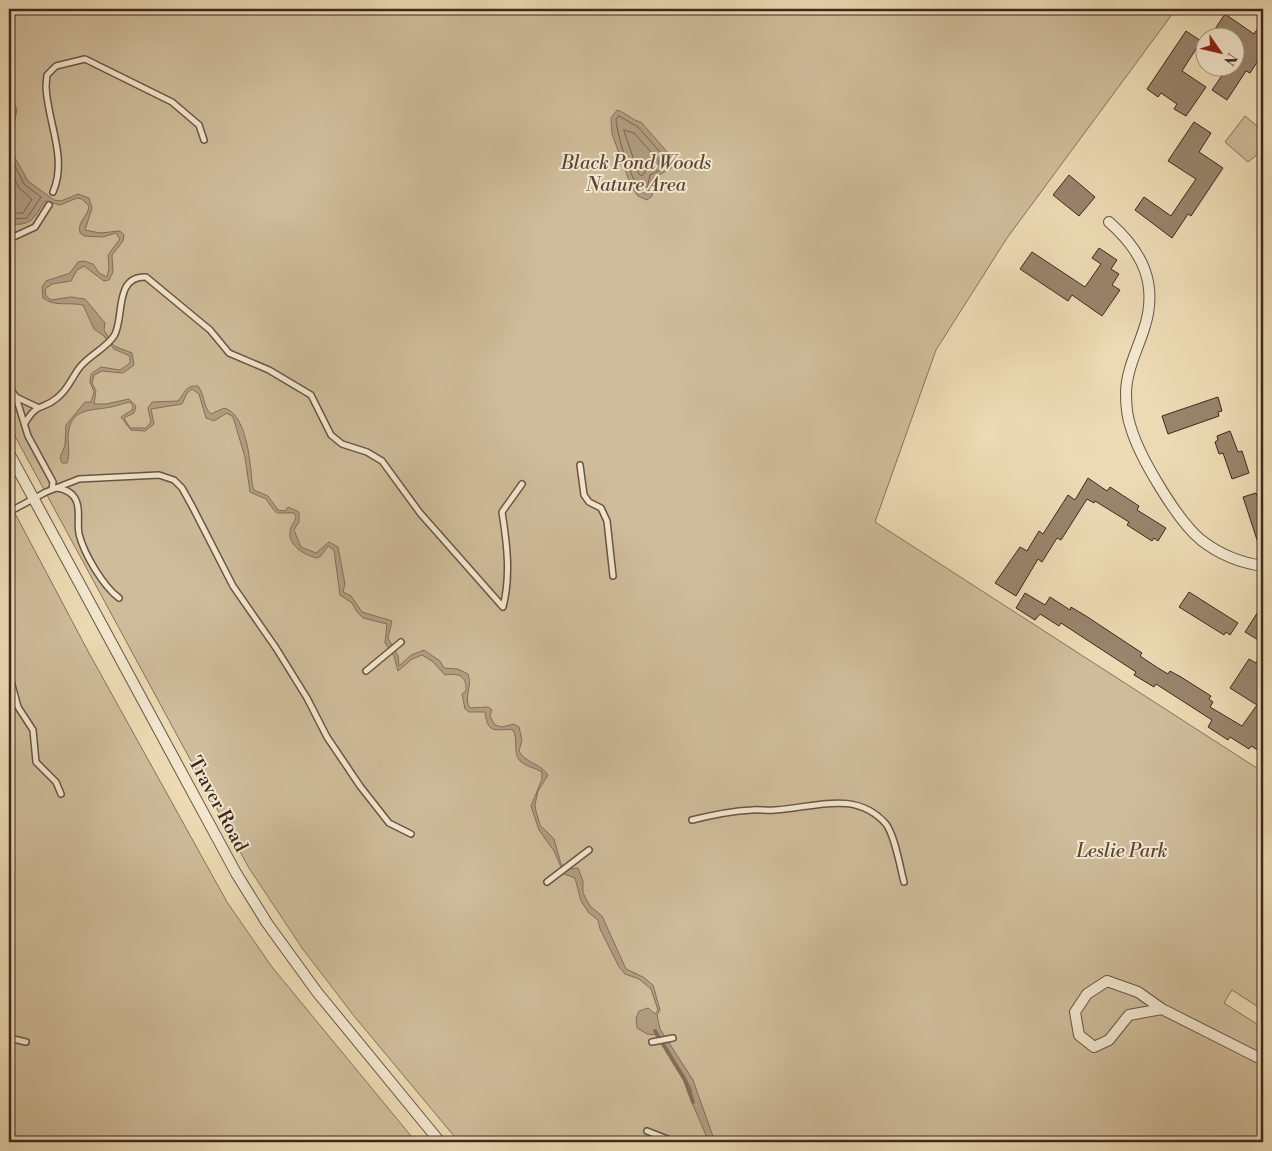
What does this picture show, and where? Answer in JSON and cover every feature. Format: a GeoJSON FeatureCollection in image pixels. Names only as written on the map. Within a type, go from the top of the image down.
{"type":"FeatureCollection","features":[{"type":"Feature","properties":{"kind":"street"},"geometry":{"type":"LineString","coordinates":[[1109,222],[1130,241],[1138,254],[1145,268],[1150,295],[1149,313],[1131,363],[1126,392],[1130,427],[1138,446],[1178,513],[1193,532],[1226,555],[1263,566]]}},
{"type":"Feature","properties":{"kind":"street","name":"Traver Road"},"geometry":{"type":"LineString","coordinates":[[9,453],[231,864],[262,915],[316,992],[440,1142]]}},
{"type":"Feature","properties":{"kind":"street"},"geometry":{"type":"LineString","coordinates":[[1162,1009],[1129,1015],[1109,1040],[1094,1046],[1079,1035],[1075,1012],[1087,994],[1107,981],[1138,992],[1162,1009],[1263,1060]]}},
{"type":"Feature","properties":{"kind":"lane"},"geometry":{"type":"LineString","coordinates":[[53,192],[57,178],[58,163],[46,86],[47,75],[56,66],[85,59],[139,84],[172,102],[199,125],[204,140]]}},
{"type":"Feature","properties":{"kind":"lane"},"geometry":{"type":"LineString","coordinates":[[9,239],[35,227],[49,205]]}},
{"type":"Feature","properties":{"kind":"lane"},"geometry":{"type":"LineString","coordinates":[[25,423],[37,407],[56,399],[68,386],[80,367],[112,339],[118,328],[122,295],[129,285],[141,277],[146,277],[210,330],[229,353],[269,370],[311,395],[331,435],[342,444],[367,452],[382,461],[420,512],[503,607],[506,595],[508,550],[502,512],[522,484]]}},
{"type":"Feature","properties":{"kind":"lane"},"geometry":{"type":"LineString","coordinates":[[9,387],[16,398],[28,436],[53,482],[54,489]]}},
{"type":"Feature","properties":{"kind":"lane"},"geometry":{"type":"LineString","coordinates":[[16,398],[37,407]]}},
{"type":"Feature","properties":{"kind":"lane"},"geometry":{"type":"LineString","coordinates":[[580,465],[584,495],[590,502],[601,508],[608,528],[613,576]]}},
{"type":"Feature","properties":{"kind":"lane"},"geometry":{"type":"LineString","coordinates":[[9,512],[54,489],[79,479],[117,476],[164,476],[178,484],[233,586],[276,648],[332,743],[381,814],[389,823],[411,834]]}},
{"type":"Feature","properties":{"kind":"lane"},"geometry":{"type":"LineString","coordinates":[[54,489],[64,489],[74,496],[77,503],[79,534],[87,554],[109,591],[119,598]]}},
{"type":"Feature","properties":{"kind":"lane"},"geometry":{"type":"LineString","coordinates":[[366,671],[401,642]]}},
{"type":"Feature","properties":{"kind":"lane"},"geometry":{"type":"LineString","coordinates":[[9,674],[18,707],[33,730],[36,762],[56,782],[61,794]]}},
{"type":"Feature","properties":{"kind":"lane"},"geometry":{"type":"LineString","coordinates":[[692,820],[722,813],[753,810],[775,810],[843,802],[858,805],[879,818],[887,826],[904,882]]}},
{"type":"Feature","properties":{"kind":"lane"},"geometry":{"type":"LineString","coordinates":[[547,882],[589,850]]}},
{"type":"Feature","properties":{"kind":"lane"},"geometry":{"type":"LineString","coordinates":[[9,1038],[26,1042]]}},
{"type":"Feature","properties":{"kind":"lane"},"geometry":{"type":"LineString","coordinates":[[652,1042],[672,1038]]}},
{"type":"Feature","properties":{"kind":"lane"},"geometry":{"type":"LineString","coordinates":[[647,1131],[670,1140]]}},
{"type":"Feature","properties":{"kind":"green space"},"geometry":{"type":"Polygon","coordinates":[[[9,9],[1176,9],[1007,238],[936,350],[875,522],[1263,772],[1263,1010],[1232,990],[1224,1003],[1263,1028],[1263,1142],[459,1142],[354,1016],[302,948],[249,868],[9,425],[9,9]]]}},
{"type":"Feature","properties":{"kind":"green space"},"geometry":{"type":"Polygon","coordinates":[[[1245,116],[1263,131],[1263,150],[1248,162],[1225,142],[1245,116]]]}},
{"type":"Feature","properties":{"kind":"green space"},"geometry":{"type":"Polygon","coordinates":[[[9,502],[89,653],[227,902],[272,967],[416,1142],[20,1142],[9,1123],[9,502]]]}},
{"type":"Feature","properties":{"kind":"water"},"geometry":{"type":"Polygon","coordinates":[[[9,96],[17,109],[11,140],[14,156],[28,181],[54,200],[61,201],[78,194],[89,198],[92,208],[85,230],[100,233],[120,231],[124,235],[123,241],[112,255],[113,272],[109,280],[104,281],[84,266],[77,270],[71,281],[52,284],[45,289],[46,296],[51,300],[71,297],[85,299],[105,323],[104,330],[114,346],[132,353],[134,365],[123,373],[102,371],[94,375],[92,383],[96,391],[94,404],[106,404],[129,399],[136,406],[134,413],[124,418],[130,428],[146,428],[151,422],[148,408],[152,402],[178,401],[188,388],[198,386],[211,414],[224,408],[231,411],[241,425],[247,444],[254,490],[268,496],[278,510],[285,511],[288,507],[299,512],[299,522],[294,530],[301,547],[316,553],[329,542],[338,547],[345,584],[343,592],[351,596],[362,612],[392,621],[388,638],[398,656],[399,666],[411,655],[424,650],[440,661],[444,668],[458,669],[468,674],[467,700],[470,708],[488,707],[492,710],[490,716],[495,725],[502,727],[514,724],[519,727],[522,740],[519,751],[525,758],[548,775],[538,791],[535,805],[540,825],[554,839],[561,864],[567,869],[578,868],[583,881],[583,893],[590,906],[602,916],[626,969],[643,977],[653,985],[660,1010],[657,1015],[660,1029],[693,1080],[715,1142],[709,1142],[693,1105],[691,1088],[657,1035],[647,1034],[637,1028],[636,1018],[639,1011],[648,1008],[655,1014],[658,1010],[651,989],[639,979],[625,974],[619,967],[600,929],[598,920],[589,913],[581,901],[575,878],[564,874],[554,851],[539,830],[531,806],[542,779],[542,772],[520,761],[516,754],[516,738],[513,730],[495,730],[491,728],[486,720],[485,712],[469,712],[465,709],[462,694],[466,691],[466,686],[461,676],[454,674],[445,675],[432,661],[422,655],[412,659],[398,671],[394,656],[385,643],[387,624],[363,618],[352,603],[340,595],[334,550],[328,546],[321,556],[317,558],[301,551],[293,544],[290,534],[296,517],[294,513],[277,513],[266,499],[250,492],[245,457],[233,417],[227,413],[214,421],[206,418],[199,394],[192,389],[187,393],[182,404],[151,409],[154,424],[145,431],[131,430],[121,417],[132,410],[133,406],[130,402],[113,407],[89,410],[77,415],[73,420],[68,436],[68,460],[67,463],[62,463],[60,458],[65,445],[66,425],[85,402],[91,402],[94,392],[90,382],[91,374],[101,367],[120,370],[130,363],[130,356],[114,349],[104,336],[94,329],[83,305],[47,301],[43,298],[42,287],[46,281],[70,273],[78,262],[84,261],[93,264],[99,273],[107,277],[109,268],[108,255],[120,239],[116,233],[103,237],[84,236],[80,233],[81,222],[89,206],[82,199],[77,198],[60,205],[45,201],[31,220],[23,224],[9,224],[9,96]]]}},
{"type":"Feature","properties":{"kind":"water"},"geometry":{"type":"Polygon","coordinates":[[[617,110],[641,122],[676,162],[673,167],[654,178],[652,196],[647,200],[638,196],[631,186],[612,134],[611,118],[617,110]]]}},
{"type":"Feature","properties":{"kind":"building"},"geometry":{"type":"Polygon","coordinates":[[[1225,14],[1254,34],[1263,20],[1263,53],[1250,73],[1246,71],[1244,74],[1244,28],[1216,28],[1225,14]]]}},
{"type":"Feature","properties":{"kind":"building"},"geometry":{"type":"Polygon","coordinates":[[[1186,31],[1194,36],[1194,52],[1182,71],[1206,87],[1186,116],[1174,109],[1177,104],[1161,93],[1158,97],[1147,89],[1186,31]]]}},
{"type":"Feature","properties":{"kind":"building"},"geometry":{"type":"Polygon","coordinates":[[[1220,78],[1241,78],[1227,100],[1212,90],[1220,78]]]}},
{"type":"Feature","properties":{"kind":"building"},"geometry":{"type":"Polygon","coordinates":[[[1194,122],[1211,133],[1199,152],[1223,168],[1191,216],[1188,214],[1172,238],[1135,210],[1144,197],[1171,216],[1196,179],[1168,161],[1194,122]]]}},
{"type":"Feature","properties":{"kind":"building"},"geometry":{"type":"Polygon","coordinates":[[[1069,175],[1095,197],[1079,216],[1053,195],[1069,175]]]}},
{"type":"Feature","properties":{"kind":"building"},"geometry":{"type":"Polygon","coordinates":[[[1099,248],[1117,260],[1111,269],[1119,274],[1112,285],[1120,290],[1102,316],[1072,295],[1068,301],[1020,269],[1032,252],[1085,287],[1101,264],[1092,258],[1099,248]]]}},
{"type":"Feature","properties":{"kind":"building"},"geometry":{"type":"Polygon","coordinates":[[[1218,397],[1222,411],[1218,412],[1219,416],[1168,434],[1162,416],[1218,397]]]}},
{"type":"Feature","properties":{"kind":"building"},"geometry":{"type":"Polygon","coordinates":[[[1230,431],[1238,452],[1242,451],[1249,473],[1232,479],[1223,453],[1219,454],[1215,442],[1218,440],[1217,436],[1230,431]]]}},
{"type":"Feature","properties":{"kind":"building"},"geometry":{"type":"Polygon","coordinates":[[[1088,478],[1107,491],[1110,487],[1139,506],[1137,510],[1166,528],[1158,541],[1154,538],[1152,541],[1127,525],[1129,522],[1095,501],[1094,503],[1087,499],[1061,540],[1057,538],[1042,562],[1038,559],[1016,596],[995,583],[1020,547],[1027,551],[1039,531],[1043,534],[1068,495],[1075,500],[1088,478]]]}},
{"type":"Feature","properties":{"kind":"building"},"geometry":{"type":"Polygon","coordinates":[[[1256,493],[1258,498],[1261,497],[1263,503],[1263,551],[1261,552],[1243,497],[1256,493]]]}},
{"type":"Feature","properties":{"kind":"building"},"geometry":{"type":"Polygon","coordinates":[[[1189,592],[1238,623],[1230,635],[1226,632],[1224,635],[1179,607],[1189,592]]]}},
{"type":"Feature","properties":{"kind":"building"},"geometry":{"type":"Polygon","coordinates":[[[1025,593],[1045,605],[1050,597],[1070,610],[1071,607],[1086,616],[1142,653],[1140,656],[1158,668],[1168,674],[1170,671],[1211,696],[1209,699],[1213,702],[1210,707],[1242,726],[1257,705],[1230,688],[1249,659],[1256,663],[1263,652],[1263,753],[1251,746],[1249,749],[1230,737],[1228,740],[1208,727],[1212,720],[1156,684],[1154,687],[1134,675],[1136,672],[1061,623],[1059,626],[1040,614],[1035,620],[1016,608],[1025,593]]]}},
{"type":"Feature","properties":{"kind":"building"},"geometry":{"type":"Polygon","coordinates":[[[1263,604],[1263,643],[1245,632],[1263,604]]]}},
{"type":"Feature","properties":{"kind":"waterway"},"geometry":{"type":"LineString","coordinates":[[655,1031],[685,1080],[693,1102]]}},
{"type":"Feature","properties":{"kind":"park label","name":"Black Pond Woods Nature Area"},"geometry":{"type":"Point","coordinates":[636,174]}},
{"type":"Feature","properties":{"kind":"park label","name":"Leslie Park"},"geometry":{"type":"Point","coordinates":[1122,851]}}]}
